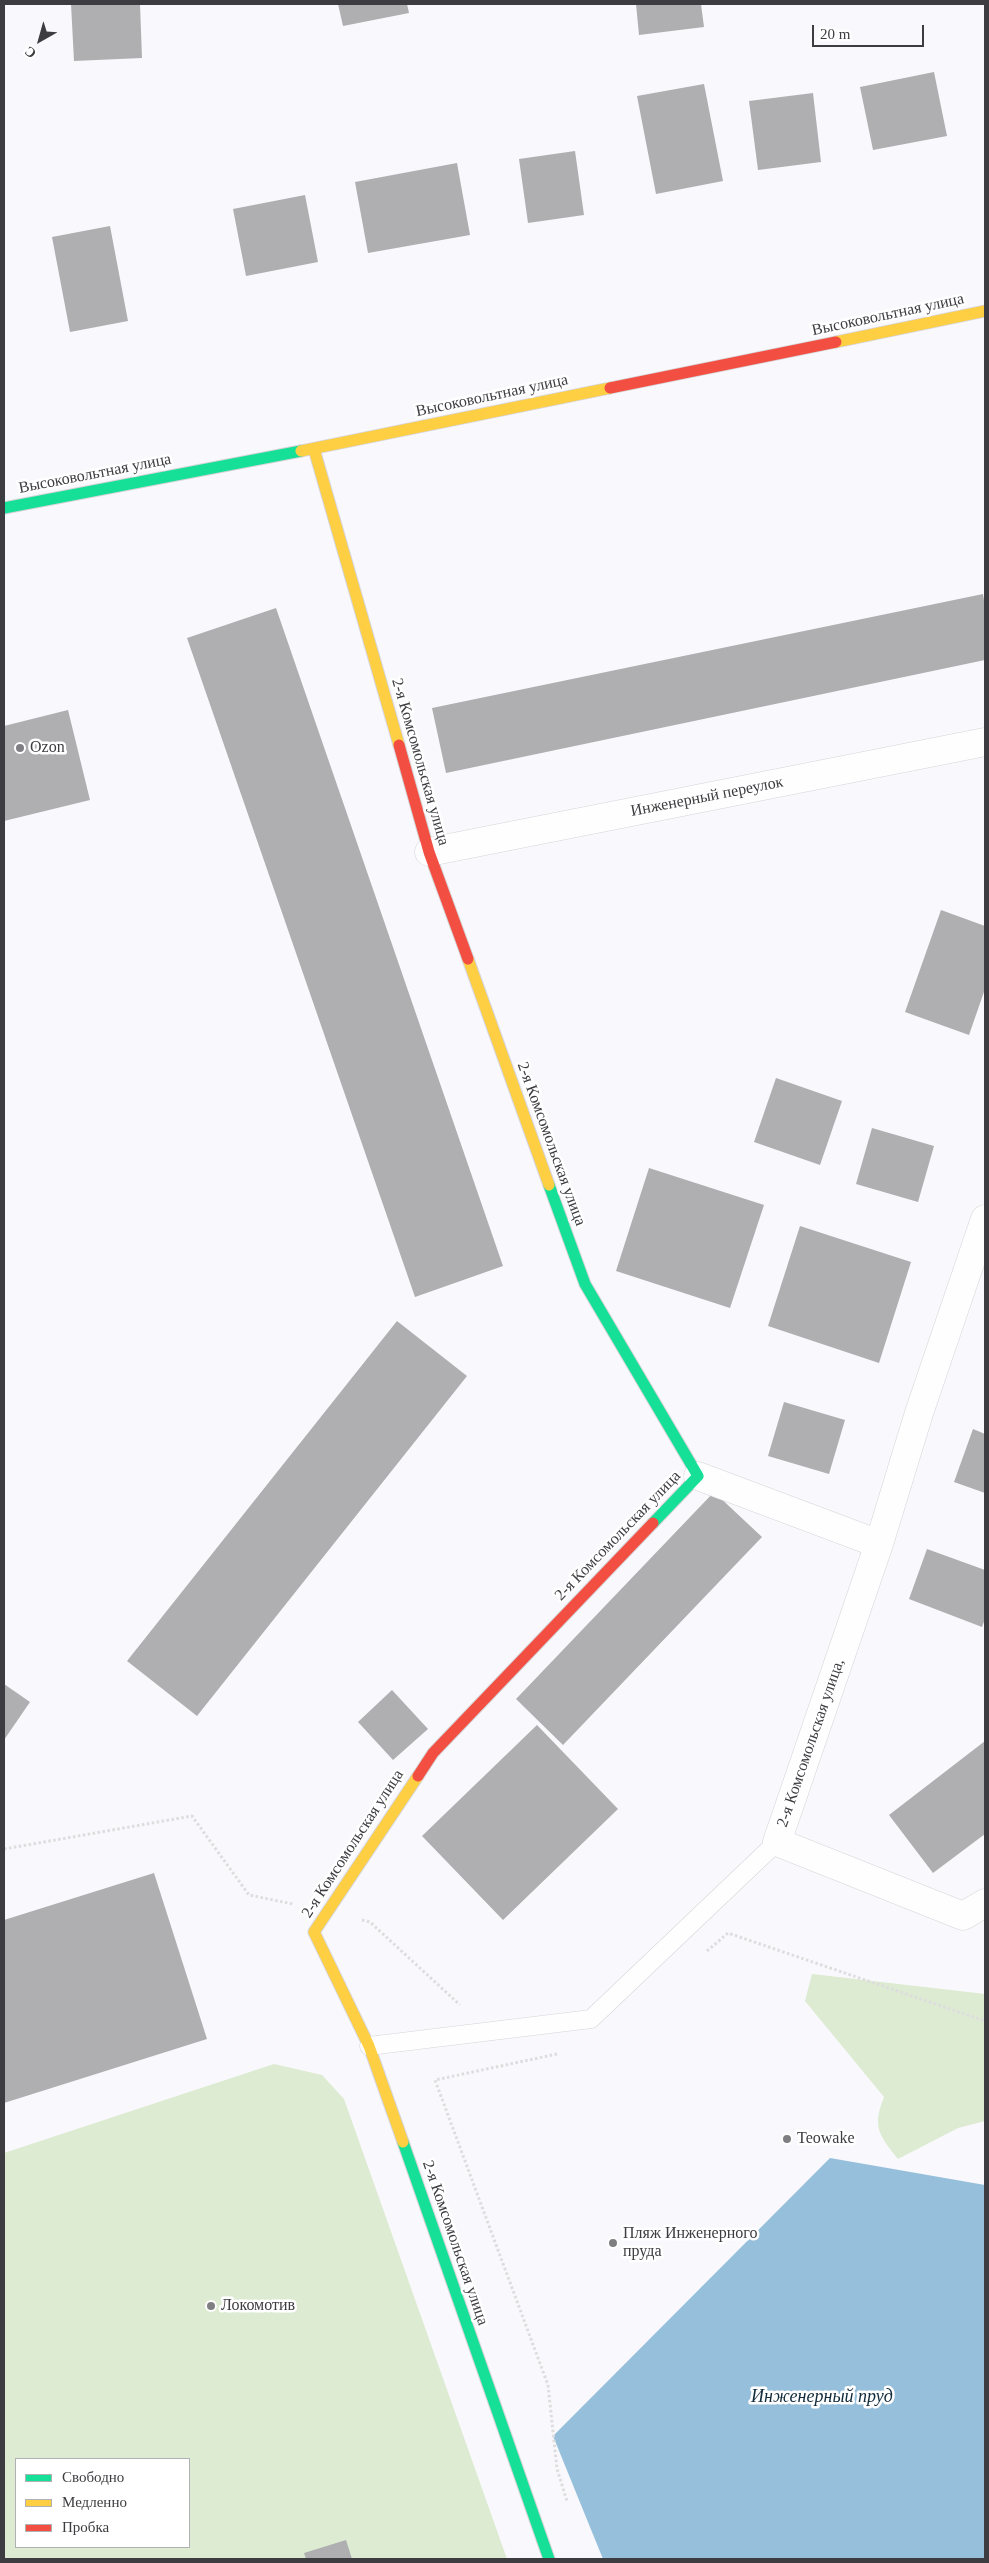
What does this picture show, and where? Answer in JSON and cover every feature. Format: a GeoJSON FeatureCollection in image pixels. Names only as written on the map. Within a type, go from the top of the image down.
{"type":"FeatureCollection","features":[{"type":"Feature","properties":{"kind":"street","name":"Высоковольтная улица"},"geometry":{"type":"LineString","coordinates":[[4,508],[314,449],[985,311]]}},
{"type":"Feature","properties":{"kind":"street","name":"2-я Комсомольская улица"},"geometry":{"type":"LineString","coordinates":[[314,449],[429,852],[585,1284],[698,1476],[433,1753],[314,1932],[369,2046],[549,2559]]}},
{"type":"Feature","properties":{"kind":"street","name":"Инженерный переулок"},"geometry":{"type":"LineString","coordinates":[[429,852],[985,742]]}},
{"type":"Feature","properties":{"kind":"street","name":"2-я Комсомольская улица,"},"geometry":{"type":"LineString","coordinates":[[985,1219],[919,1413],[879,1544],[778,1842],[963,1916],[985,1903]]}},
{"type":"Feature","properties":{"kind":"street"},"geometry":{"type":"LineString","coordinates":[[698,1476],[879,1544]]}},
{"type":"Feature","properties":{"kind":"lane"},"geometry":{"type":"LineString","coordinates":[[369,2046],[591,2019],[778,1842]]}},
{"type":"Feature","properties":{"kind":"path"},"geometry":{"type":"LineString","coordinates":[[4,1849],[192,1816],[249,1895],[370,1922],[521,2062]]}},
{"type":"Feature","properties":{"kind":"path"},"geometry":{"type":"LineString","coordinates":[[700,1958],[728,1933],[985,2020]]}},
{"type":"Feature","properties":{"kind":"path"},"geometry":{"type":"LineString","coordinates":[[565,2053],[435,2080],[548,2385],[557,2468],[569,2509]]}},
{"type":"Feature","properties":{"kind":"green space"},"geometry":{"type":"Polygon","coordinates":[[[812,1974],[985,1994],[985,2121],[958,2128],[898,2159],[879,2130],[878,2116],[884,2097],[805,2001],[812,1974]]]}},
{"type":"Feature","properties":{"kind":"green space","name":"Локомотив"},"geometry":{"type":"Polygon","coordinates":[[[274,2064],[322,2075],[344,2099],[507,2559],[4,2559],[4,2153],[274,2064]]]}},
{"type":"Feature","properties":{"kind":"water","name":"Инженерный пруд"},"geometry":{"type":"Polygon","coordinates":[[[830,2158],[985,2185],[985,2559],[603,2559],[553,2436],[830,2158]]]}},
{"type":"Feature","properties":{"kind":"building"},"geometry":{"type":"Polygon","coordinates":[[[71,4],[140,4],[142,58],[74,61],[71,4]]]}},
{"type":"Feature","properties":{"kind":"building"},"geometry":{"type":"Polygon","coordinates":[[[338,4],[407,4],[409,13],[343,26],[338,4]]]}},
{"type":"Feature","properties":{"kind":"building"},"geometry":{"type":"Polygon","coordinates":[[[636,4],[701,4],[704,27],[639,35],[636,4]]]}},
{"type":"Feature","properties":{"kind":"building"},"geometry":{"type":"Polygon","coordinates":[[[934,72],[947,136],[873,150],[860,87],[934,72]]]}},
{"type":"Feature","properties":{"kind":"building"},"geometry":{"type":"Polygon","coordinates":[[[704,84],[723,181],[656,194],[637,96],[704,84]]]}},
{"type":"Feature","properties":{"kind":"building"},"geometry":{"type":"Polygon","coordinates":[[[813,93],[821,162],[758,170],[749,101],[813,93]]]}},
{"type":"Feature","properties":{"kind":"building"},"geometry":{"type":"Polygon","coordinates":[[[575,151],[584,215],[528,223],[519,159],[575,151]]]}},
{"type":"Feature","properties":{"kind":"building"},"geometry":{"type":"Polygon","coordinates":[[[457,163],[470,235],[368,253],[355,182],[457,163]]]}},
{"type":"Feature","properties":{"kind":"building"},"geometry":{"type":"Polygon","coordinates":[[[305,195],[318,262],[246,276],[233,209],[305,195]]]}},
{"type":"Feature","properties":{"kind":"building"},"geometry":{"type":"Polygon","coordinates":[[[110,226],[128,321],[70,332],[52,237],[110,226]]]}},
{"type":"Feature","properties":{"kind":"building"},"geometry":{"type":"Polygon","coordinates":[[[983,594],[985,606],[985,660],[446,773],[432,708],[983,594]]]}},
{"type":"Feature","properties":{"kind":"building"},"geometry":{"type":"Polygon","coordinates":[[[276,608],[503,1266],[415,1297],[187,638],[276,608]]]}},
{"type":"Feature","properties":{"kind":"building"},"geometry":{"type":"Polygon","coordinates":[[[68,710],[90,800],[4,821],[4,726],[68,710]]]}},
{"type":"Feature","properties":{"kind":"building"},"geometry":{"type":"Polygon","coordinates":[[[941,910],[985,926],[985,989],[969,1035],[905,1012],[941,910]]]}},
{"type":"Feature","properties":{"kind":"building"},"geometry":{"type":"Polygon","coordinates":[[[776,1078],[842,1101],[820,1165],[754,1142],[776,1078]]]}},
{"type":"Feature","properties":{"kind":"building"},"geometry":{"type":"Polygon","coordinates":[[[872,1128],[934,1146],[918,1202],[856,1184],[872,1128]]]}},
{"type":"Feature","properties":{"kind":"building"},"geometry":{"type":"Polygon","coordinates":[[[649,1168],[764,1205],[730,1308],[616,1271],[649,1168]]]}},
{"type":"Feature","properties":{"kind":"building"},"geometry":{"type":"Polygon","coordinates":[[[800,1226],[911,1262],[879,1363],[768,1326],[800,1226]]]}},
{"type":"Feature","properties":{"kind":"building"},"geometry":{"type":"Polygon","coordinates":[[[397,1321],[467,1376],[197,1716],[127,1661],[397,1321]]]}},
{"type":"Feature","properties":{"kind":"building"},"geometry":{"type":"Polygon","coordinates":[[[784,1402],[845,1420],[829,1474],[768,1456],[784,1402]]]}},
{"type":"Feature","properties":{"kind":"building"},"geometry":{"type":"Polygon","coordinates":[[[973,1429],[985,1434],[985,1493],[954,1482],[973,1429]]]}},
{"type":"Feature","properties":{"kind":"building"},"geometry":{"type":"Polygon","coordinates":[[[714,1492],[762,1537],[563,1745],[516,1699],[714,1492]]]}},
{"type":"Feature","properties":{"kind":"building"},"geometry":{"type":"Polygon","coordinates":[[[927,1549],[985,1570],[985,1619],[982,1627],[909,1599],[927,1549]]]}},
{"type":"Feature","properties":{"kind":"building"},"geometry":{"type":"Polygon","coordinates":[[[4,1684],[30,1702],[4,1740],[4,1684]]]}},
{"type":"Feature","properties":{"kind":"building"},"geometry":{"type":"Polygon","coordinates":[[[392,1690],[428,1729],[393,1760],[358,1722],[392,1690]]]}},
{"type":"Feature","properties":{"kind":"building"},"geometry":{"type":"Polygon","coordinates":[[[537,1725],[618,1809],[503,1920],[422,1836],[537,1725]]]}},
{"type":"Feature","properties":{"kind":"building"},"geometry":{"type":"Polygon","coordinates":[[[985,1741],[985,1834],[933,1873],[889,1815],[985,1741]]]}},
{"type":"Feature","properties":{"kind":"building"},"geometry":{"type":"Polygon","coordinates":[[[154,1873],[207,2039],[4,2103],[4,1920],[154,1873]]]}},
{"type":"Feature","properties":{"kind":"building"},"geometry":{"type":"Polygon","coordinates":[[[346,2540],[352,2559],[306,2559],[304,2553],[346,2540]]]}},
{"type":"Feature","properties":{"kind":"traffic: fast"},"geometry":{"type":"LineString","coordinates":[[4,508],[301,451]]}},
{"type":"Feature","properties":{"kind":"traffic: fast"},"geometry":{"type":"LineString","coordinates":[[549,1185],[585,1284],[698,1476],[653,1523]]}},
{"type":"Feature","properties":{"kind":"traffic: fast"},"geometry":{"type":"LineString","coordinates":[[403,2142],[549,2559]]}},
{"type":"Feature","properties":{"kind":"traffic: slow"},"geometry":{"type":"LineString","coordinates":[[836,342],[985,311]]}},
{"type":"Feature","properties":{"kind":"traffic: slow"},"geometry":{"type":"LineString","coordinates":[[301,451],[610,388]]}},
{"type":"Feature","properties":{"kind":"traffic: slow"},"geometry":{"type":"LineString","coordinates":[[314,449],[399,745]]}},
{"type":"Feature","properties":{"kind":"traffic: slow"},"geometry":{"type":"LineString","coordinates":[[468,959],[549,1185]]}},
{"type":"Feature","properties":{"kind":"traffic: slow"},"geometry":{"type":"LineString","coordinates":[[403,2142],[369,2046],[314,1932],[418,1776]]}},
{"type":"Feature","properties":{"kind":"traffic: jam"},"geometry":{"type":"LineString","coordinates":[[610,388],[836,342]]}},
{"type":"Feature","properties":{"kind":"traffic: jam"},"geometry":{"type":"LineString","coordinates":[[399,745],[429,852],[468,959]]}},
{"type":"Feature","properties":{"kind":"traffic: jam"},"geometry":{"type":"LineString","coordinates":[[418,1776],[433,1753],[653,1523]]}},
{"type":"Feature","properties":{"kind":"place","name":"Ozon"},"geometry":{"type":"Point","coordinates":[20,748]}},
{"type":"Feature","properties":{"kind":"place","name":"Teowake"},"geometry":{"type":"Point","coordinates":[787,2139]}},
{"type":"Feature","properties":{"kind":"place","name":"Пляж Инженерного пруда"},"geometry":{"type":"Point","coordinates":[613,2243]}},
{"type":"Feature","properties":{"kind":"place","name":"Локомотив"},"geometry":{"type":"Point","coordinates":[211,2306]}}]}
